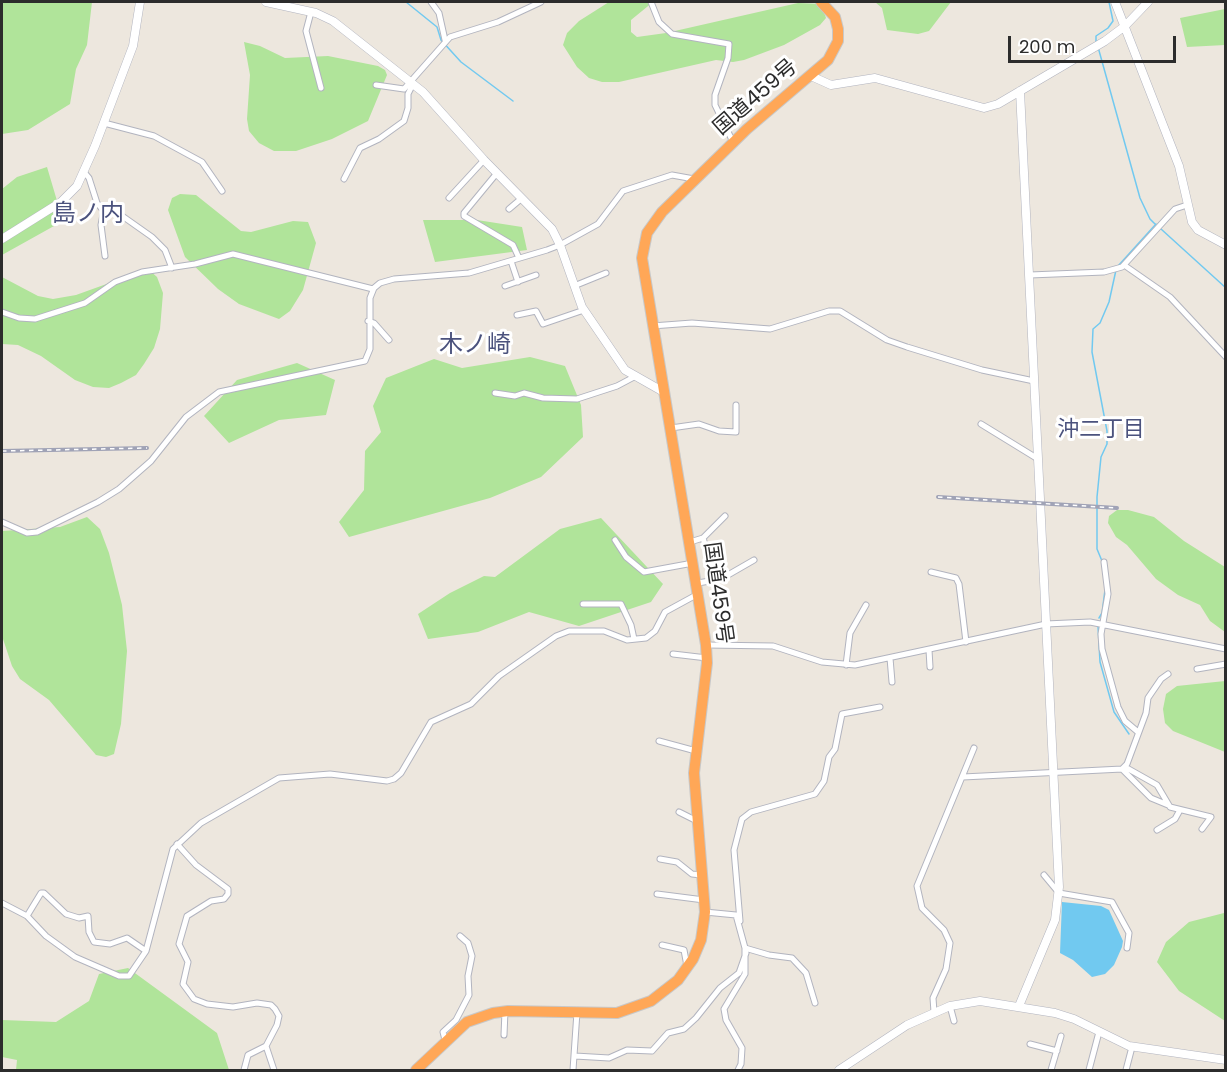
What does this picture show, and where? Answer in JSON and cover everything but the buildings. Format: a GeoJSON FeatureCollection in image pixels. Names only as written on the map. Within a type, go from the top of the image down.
{"type":"FeatureCollection","features":[{"type":"Feature","properties":{"kind":"highway","name":"国道459号"},"geometry":{"type":"LineString","coordinates":[[416,1071],[467,1022],[505,1011],[617,1013],[640,1006],[664,994],[688,967],[700,940],[705,912],[694,773],[707,658],[706,645],[699,588],[662,391],[642,258],[647,233],[662,212],[733,142],[828,60],[838,41],[835,17],[821,2]]}},
{"type":"Feature","properties":{"kind":"street"},"geometry":{"type":"LineString","coordinates":[[2,239],[61,202],[77,186],[133,46],[140,2]]}},
{"type":"Feature","properties":{"kind":"street"},"geometry":{"type":"LineString","coordinates":[[266,2],[311,12],[333,21],[384,63],[413,82],[484,160],[552,229],[584,310],[621,364],[634,377],[662,391]]}},
{"type":"Feature","properties":{"kind":"street"},"geometry":{"type":"LineString","coordinates":[[431,2],[439,13],[446,40]]}},
{"type":"Feature","properties":{"kind":"street"},"geometry":{"type":"LineString","coordinates":[[344,179],[360,148],[380,139],[404,121],[408,108],[408,94],[413,82],[446,40],[465,30],[498,22],[541,2]]}},
{"type":"Feature","properties":{"kind":"street"},"geometry":{"type":"LineString","coordinates":[[651,2],[659,22],[672,34],[729,44],[728,58],[715,95],[715,105],[733,142]]}},
{"type":"Feature","properties":{"kind":"street"},"geometry":{"type":"LineString","coordinates":[[1115,2],[1179,166],[1187,205],[1196,228],[1226,245]]}},
{"type":"Feature","properties":{"kind":"street"},"geometry":{"type":"LineString","coordinates":[[811,76],[831,85],[875,78],[984,108],[998,104],[1125,26],[1148,2]]}},
{"type":"Feature","properties":{"kind":"street"},"geometry":{"type":"LineString","coordinates":[[311,12],[306,31],[321,88]]}},
{"type":"Feature","properties":{"kind":"street"},"geometry":{"type":"LineString","coordinates":[[376,85],[401,89],[413,82]]}},
{"type":"Feature","properties":{"kind":"street"},"geometry":{"type":"LineString","coordinates":[[1019,1006],[1055,920],[1059,893],[1020,91]]}},
{"type":"Feature","properties":{"kind":"street"},"geometry":{"type":"LineString","coordinates":[[104,123],[154,136],[202,162],[222,191]]}},
{"type":"Feature","properties":{"kind":"street"},"geometry":{"type":"LineString","coordinates":[[449,198],[484,160]]}},
{"type":"Feature","properties":{"kind":"street"},"geometry":{"type":"LineString","coordinates":[[84,172],[89,178],[97,203],[104,209],[118,213],[152,237],[165,250],[172,268]]}},
{"type":"Feature","properties":{"kind":"street"},"geometry":{"type":"LineString","coordinates":[[497,173],[464,213],[464,216],[513,245],[519,258]]}},
{"type":"Feature","properties":{"kind":"street"},"geometry":{"type":"LineString","coordinates":[[2,522],[27,533],[37,532],[98,502],[119,489],[152,461],[186,417],[219,392],[365,361],[370,349],[368,321],[370,298],[373,289],[380,283],[394,279],[469,273],[511,261],[560,245],[598,224],[623,191],[672,175],[696,180]]}},
{"type":"Feature","properties":{"kind":"street"},"geometry":{"type":"LineString","coordinates":[[509,209],[522,198]]}},
{"type":"Feature","properties":{"kind":"street"},"geometry":{"type":"LineString","coordinates":[[1030,275],[1065,271],[1104,272],[1124,265],[1175,209],[1187,205]]}},
{"type":"Feature","properties":{"kind":"street"},"geometry":{"type":"LineString","coordinates":[[104,209],[101,225],[105,256]]}},
{"type":"Feature","properties":{"kind":"street"},"geometry":{"type":"LineString","coordinates":[[2,312],[19,318],[35,319],[85,303],[127,278],[155,269],[172,268],[240,254],[373,289]]}},
{"type":"Feature","properties":{"kind":"street"},"geometry":{"type":"LineString","coordinates":[[511,261],[518,282]]}},
{"type":"Feature","properties":{"kind":"street"},"geometry":{"type":"LineString","coordinates":[[1124,265],[1170,297],[1226,357]]}},
{"type":"Feature","properties":{"kind":"street"},"geometry":{"type":"LineString","coordinates":[[573,286],[606,273]]}},
{"type":"Feature","properties":{"kind":"street"},"geometry":{"type":"LineString","coordinates":[[505,286],[536,275]]}},
{"type":"Feature","properties":{"kind":"street"},"geometry":{"type":"LineString","coordinates":[[517,315],[536,311],[543,324],[584,310]]}},
{"type":"Feature","properties":{"kind":"street"},"geometry":{"type":"LineString","coordinates":[[652,326],[692,323],[770,329],[829,311],[840,311],[887,340],[982,370],[1034,381]]}},
{"type":"Feature","properties":{"kind":"street"},"geometry":{"type":"LineString","coordinates":[[368,321],[374,323],[389,340]]}},
{"type":"Feature","properties":{"kind":"street"},"geometry":{"type":"LineString","coordinates":[[495,393],[515,396],[524,393],[543,398],[577,399],[617,386],[634,377]]}},
{"type":"Feature","properties":{"kind":"street"},"geometry":{"type":"LineString","coordinates":[[669,428],[699,424],[719,431],[736,432],[736,405]]}},
{"type":"Feature","properties":{"kind":"street"},"geometry":{"type":"LineString","coordinates":[[981,424],[1038,459]]}},
{"type":"Feature","properties":{"kind":"street"},"geometry":{"type":"LineString","coordinates":[[690,542],[703,538],[725,516]]}},
{"type":"Feature","properties":{"kind":"street"},"geometry":{"type":"LineString","coordinates":[[703,538],[716,580]]}},
{"type":"Feature","properties":{"kind":"street"},"geometry":{"type":"LineString","coordinates":[[615,540],[627,557],[644,572],[694,562]]}},
{"type":"Feature","properties":{"kind":"street"},"geometry":{"type":"LineString","coordinates":[[2,903],[27,916],[52,941],[75,957],[119,976],[132,974],[146,951],[170,856],[177,844],[201,823],[272,780],[306,774],[330,774],[387,781],[394,779],[401,773],[431,722],[471,704],[499,676],[562,633],[604,631],[627,640],[651,636],[665,612],[699,588],[754,560]]}},
{"type":"Feature","properties":{"kind":"street"},"geometry":{"type":"LineString","coordinates":[[1104,562],[1108,594],[1101,634],[1110,681],[1125,721],[1138,732]]}},
{"type":"Feature","properties":{"kind":"street"},"geometry":{"type":"LineString","coordinates":[[931,572],[956,578],[959,584],[966,642]]}},
{"type":"Feature","properties":{"kind":"street"},"geometry":{"type":"LineString","coordinates":[[583,604],[621,604],[631,624],[634,639]]}},
{"type":"Feature","properties":{"kind":"street"},"geometry":{"type":"LineString","coordinates":[[846,665],[850,633],[866,605]]}},
{"type":"Feature","properties":{"kind":"street"},"geometry":{"type":"LineString","coordinates":[[706,645],[773,646],[808,659],[846,665],[890,658],[1046,624],[1103,624],[1149,636],[1226,648]]}},
{"type":"Feature","properties":{"kind":"street"},"geometry":{"type":"LineString","coordinates":[[929,650],[930,667]]}},
{"type":"Feature","properties":{"kind":"street"},"geometry":{"type":"LineString","coordinates":[[673,654],[707,658]]}},
{"type":"Feature","properties":{"kind":"street"},"geometry":{"type":"LineString","coordinates":[[890,658],[892,682]]}},
{"type":"Feature","properties":{"kind":"street"},"geometry":{"type":"LineString","coordinates":[[1197,669],[1226,664]]}},
{"type":"Feature","properties":{"kind":"street"},"geometry":{"type":"LineString","coordinates":[[1123,768],[1138,732],[1148,698],[1161,678],[1168,674]]}},
{"type":"Feature","properties":{"kind":"street"},"geometry":{"type":"LineString","coordinates":[[738,1071],[742,1048],[726,1020],[724,1009],[745,974],[745,951],[734,850],[742,819],[751,812],[815,794],[824,781],[829,757],[835,749],[842,714],[880,707]]}},
{"type":"Feature","properties":{"kind":"street"},"geometry":{"type":"LineString","coordinates":[[659,741],[696,751]]}},
{"type":"Feature","properties":{"kind":"street"},"geometry":{"type":"LineString","coordinates":[[934,1012],[933,998],[946,969],[950,943],[944,930],[922,908],[916,890],[974,748]]}},
{"type":"Feature","properties":{"kind":"street"},"geometry":{"type":"LineString","coordinates":[[1123,768],[1151,798],[1180,810],[1211,817],[1202,829]]}},
{"type":"Feature","properties":{"kind":"street"},"geometry":{"type":"LineString","coordinates":[[963,777],[1123,768],[1157,785],[1168,805]]}},
{"type":"Feature","properties":{"kind":"street"},"geometry":{"type":"LineString","coordinates":[[1157,830],[1175,819],[1180,810]]}},
{"type":"Feature","properties":{"kind":"street"},"geometry":{"type":"LineString","coordinates":[[678,812],[697,821]]}},
{"type":"Feature","properties":{"kind":"street"},"geometry":{"type":"LineString","coordinates":[[177,844],[196,864],[228,889],[228,894],[224,898],[211,901],[187,916],[180,945],[188,962],[183,984],[194,999],[207,1004],[234,1008],[257,1003],[271,1005],[279,1016],[266,1046],[248,1055],[244,1071]]}},
{"type":"Feature","properties":{"kind":"street"},"geometry":{"type":"LineString","coordinates":[[660,859],[677,862],[692,874],[701,875]]}},
{"type":"Feature","properties":{"kind":"street"},"geometry":{"type":"LineString","coordinates":[[1044,875],[1059,893],[1112,902],[1129,933],[1127,948]]}},
{"type":"Feature","properties":{"kind":"street"},"geometry":{"type":"LineString","coordinates":[[27,916],[41,893],[44,893],[66,914],[79,918],[88,916],[89,932],[94,942],[110,944],[127,938],[146,951]]}},
{"type":"Feature","properties":{"kind":"street"},"geometry":{"type":"LineString","coordinates":[[657,894],[704,900]]}},
{"type":"Feature","properties":{"kind":"street"},"geometry":{"type":"LineString","coordinates":[[705,912],[730,913],[740,921]]}},
{"type":"Feature","properties":{"kind":"street"},"geometry":{"type":"LineString","coordinates":[[445,1041],[443,1032],[456,1020],[469,995],[468,976],[472,956],[468,943],[460,936]]}},
{"type":"Feature","properties":{"kind":"street"},"geometry":{"type":"LineString","coordinates":[[662,945],[684,950],[685,963],[688,967]]}},
{"type":"Feature","properties":{"kind":"street"},"geometry":{"type":"LineString","coordinates":[[745,951],[792,958],[806,974],[815,1003]]}},
{"type":"Feature","properties":{"kind":"street"},"geometry":{"type":"LineString","coordinates":[[575,1056],[609,1058],[627,1050],[652,1051],[668,1033],[684,1029],[720,988],[739,973],[745,951]]}},
{"type":"Feature","properties":{"kind":"street"},"geometry":{"type":"LineString","coordinates":[[839,1071],[890,1035],[934,1012],[951,1005],[980,1000],[1064,1016],[1132,1047],[1226,1060]]}},
{"type":"Feature","properties":{"kind":"street"},"geometry":{"type":"LineString","coordinates":[[951,1005],[954,1021]]}},
{"type":"Feature","properties":{"kind":"street"},"geometry":{"type":"LineString","coordinates":[[504,1035],[505,1011]]}},
{"type":"Feature","properties":{"kind":"street"},"geometry":{"type":"LineString","coordinates":[[573,1071],[578,1012]]}},
{"type":"Feature","properties":{"kind":"street"},"geometry":{"type":"LineString","coordinates":[[1089,1071],[1099,1032]]}},
{"type":"Feature","properties":{"kind":"street"},"geometry":{"type":"LineString","coordinates":[[1051,1071],[1061,1036]]}},
{"type":"Feature","properties":{"kind":"street"},"geometry":{"type":"LineString","coordinates":[[1030,1044],[1057,1051]]}},
{"type":"Feature","properties":{"kind":"street"},"geometry":{"type":"LineString","coordinates":[[266,1046],[274,1071]]}},
{"type":"Feature","properties":{"kind":"street"},"geometry":{"type":"LineString","coordinates":[[1126,1071],[1132,1047]]}},
{"type":"Feature","properties":{"kind":"green space"},"geometry":{"type":"Polygon","coordinates":[[[2,2],[92,2],[87,45],[76,69],[70,104],[28,130],[2,134],[2,2]]]}},
{"type":"Feature","properties":{"kind":"green space"},"geometry":{"type":"Polygon","coordinates":[[[609,2],[653,2],[631,20],[631,32],[637,37],[666,33],[798,3],[821,4],[826,18],[820,25],[784,45],[744,60],[733,62],[716,60],[619,82],[602,82],[589,78],[577,67],[563,45],[567,33],[579,21],[609,2]]]}},
{"type":"Feature","properties":{"kind":"green space"},"geometry":{"type":"Polygon","coordinates":[[[875,2],[951,2],[929,31],[918,34],[887,30],[882,8],[875,2]]]}},
{"type":"Feature","properties":{"kind":"green space"},"geometry":{"type":"Polygon","coordinates":[[[1225,9],[1225,45],[1187,47],[1180,18],[1225,9]]]}},
{"type":"Feature","properties":{"kind":"green space"},"geometry":{"type":"Polygon","coordinates":[[[244,42],[260,46],[285,58],[328,56],[378,66],[385,70],[387,75],[368,121],[332,139],[296,151],[274,151],[259,143],[249,131],[247,119],[250,75],[244,42]]]}},
{"type":"Feature","properties":{"kind":"green space"},"geometry":{"type":"Polygon","coordinates":[[[47,167],[63,221],[2,255],[2,189],[17,177],[47,167]]]}},
{"type":"Feature","properties":{"kind":"green space"},"geometry":{"type":"Polygon","coordinates":[[[180,194],[196,195],[241,231],[251,232],[293,221],[308,222],[316,243],[303,290],[290,311],[279,319],[239,304],[218,289],[185,257],[168,210],[172,198],[180,194]]]}},
{"type":"Feature","properties":{"kind":"green space"},"geometry":{"type":"Polygon","coordinates":[[[423,220],[477,220],[522,227],[527,250],[435,262],[423,220]]]}},
{"type":"Feature","properties":{"kind":"green space"},"geometry":{"type":"Polygon","coordinates":[[[148,269],[157,277],[163,293],[160,329],[154,348],[144,364],[136,375],[121,383],[109,388],[93,387],[75,380],[41,356],[18,345],[2,344],[2,277],[38,296],[53,299],[76,295],[148,269]]]}},
{"type":"Feature","properties":{"kind":"green space"},"geometry":{"type":"Polygon","coordinates":[[[530,357],[565,366],[581,405],[583,437],[541,477],[490,498],[349,537],[339,522],[364,490],[365,451],[381,432],[373,406],[386,378],[434,359],[462,368],[530,357]]]}},
{"type":"Feature","properties":{"kind":"green space"},"geometry":{"type":"Polygon","coordinates":[[[297,363],[335,380],[326,415],[279,420],[229,443],[204,416],[237,380],[297,363]]]}},
{"type":"Feature","properties":{"kind":"green space"},"geometry":{"type":"Polygon","coordinates":[[[1117,510],[1128,510],[1154,517],[1184,541],[1225,567],[1225,632],[1210,621],[1200,605],[1178,595],[1156,579],[1127,545],[1116,537],[1108,523],[1109,516],[1117,510]]]}},
{"type":"Feature","properties":{"kind":"green space"},"geometry":{"type":"Polygon","coordinates":[[[87,517],[100,529],[109,553],[122,605],[127,651],[121,724],[114,754],[106,757],[96,755],[49,700],[20,679],[12,666],[2,636],[2,531],[60,527],[87,517]]]}},
{"type":"Feature","properties":{"kind":"green space"},"geometry":{"type":"Polygon","coordinates":[[[601,518],[663,584],[651,602],[579,626],[529,612],[478,632],[428,639],[418,614],[450,593],[484,576],[495,577],[560,529],[601,518]]]}},
{"type":"Feature","properties":{"kind":"green space"},"geometry":{"type":"Polygon","coordinates":[[[1225,681],[1225,752],[1173,731],[1165,723],[1163,709],[1166,694],[1177,686],[1225,681]]]}},
{"type":"Feature","properties":{"kind":"green space"},"geometry":{"type":"Polygon","coordinates":[[[1226,914],[1225,1021],[1179,991],[1157,962],[1166,942],[1189,922],[1226,914]]]}},
{"type":"Feature","properties":{"kind":"green space"},"geometry":{"type":"Polygon","coordinates":[[[128,968],[217,1033],[229,1070],[16,1070],[17,1060],[2,1057],[2,1020],[56,1022],[89,1001],[99,974],[128,968]]]}},
{"type":"Feature","properties":{"kind":"water"},"geometry":{"type":"Polygon","coordinates":[[[1062,902],[1101,906],[1109,910],[1123,941],[1114,965],[1105,974],[1092,977],[1073,960],[1060,953],[1062,902]]]}},
{"type":"Feature","properties":{"kind":"waterway"},"geometry":{"type":"LineString","coordinates":[[406,2],[437,27],[441,40],[461,62],[513,101]]}},
{"type":"Feature","properties":{"kind":"waterway"},"geometry":{"type":"LineString","coordinates":[[1096,43],[1096,36],[1108,28],[1113,21],[1109,2]]}},
{"type":"Feature","properties":{"kind":"waterway"},"geometry":{"type":"LineString","coordinates":[[1098,47],[1140,198],[1150,219],[1155,224]]}},
{"type":"Feature","properties":{"kind":"waterway"},"geometry":{"type":"LineString","coordinates":[[1118,266],[1156,224]]}},
{"type":"Feature","properties":{"kind":"waterway"},"geometry":{"type":"LineString","coordinates":[[1161,229],[1226,288]]}},
{"type":"Feature","properties":{"kind":"waterway"},"geometry":{"type":"LineString","coordinates":[[1102,561],[1097,549],[1097,497],[1101,457],[1107,444],[1107,431],[1092,352],[1093,329],[1100,323],[1109,302],[1116,270]]}},
{"type":"Feature","properties":{"kind":"waterway"},"geometry":{"type":"LineString","coordinates":[[1099,618],[1102,613],[1105,590]]}},
{"type":"Feature","properties":{"kind":"waterway"},"geometry":{"type":"LineString","coordinates":[[1098,626],[1100,662],[1114,712],[1129,734]]}},
{"type":"Feature","properties":{"kind":"railway"},"geometry":{"type":"LineString","coordinates":[[2,451],[147,448]]}},
{"type":"Feature","properties":{"kind":"railway"},"geometry":{"type":"LineString","coordinates":[[938,497],[1117,508]]}},
{"type":"Feature","properties":{"kind":"district","name":"島ノ内"},"geometry":{"type":"Point","coordinates":[88,215]}},
{"type":"Feature","properties":{"kind":"district","name":"木ノ崎"},"geometry":{"type":"Point","coordinates":[475,346]}},
{"type":"Feature","properties":{"kind":"district","name":"沖二丁目"},"geometry":{"type":"Point","coordinates":[1101,430]}}]}
